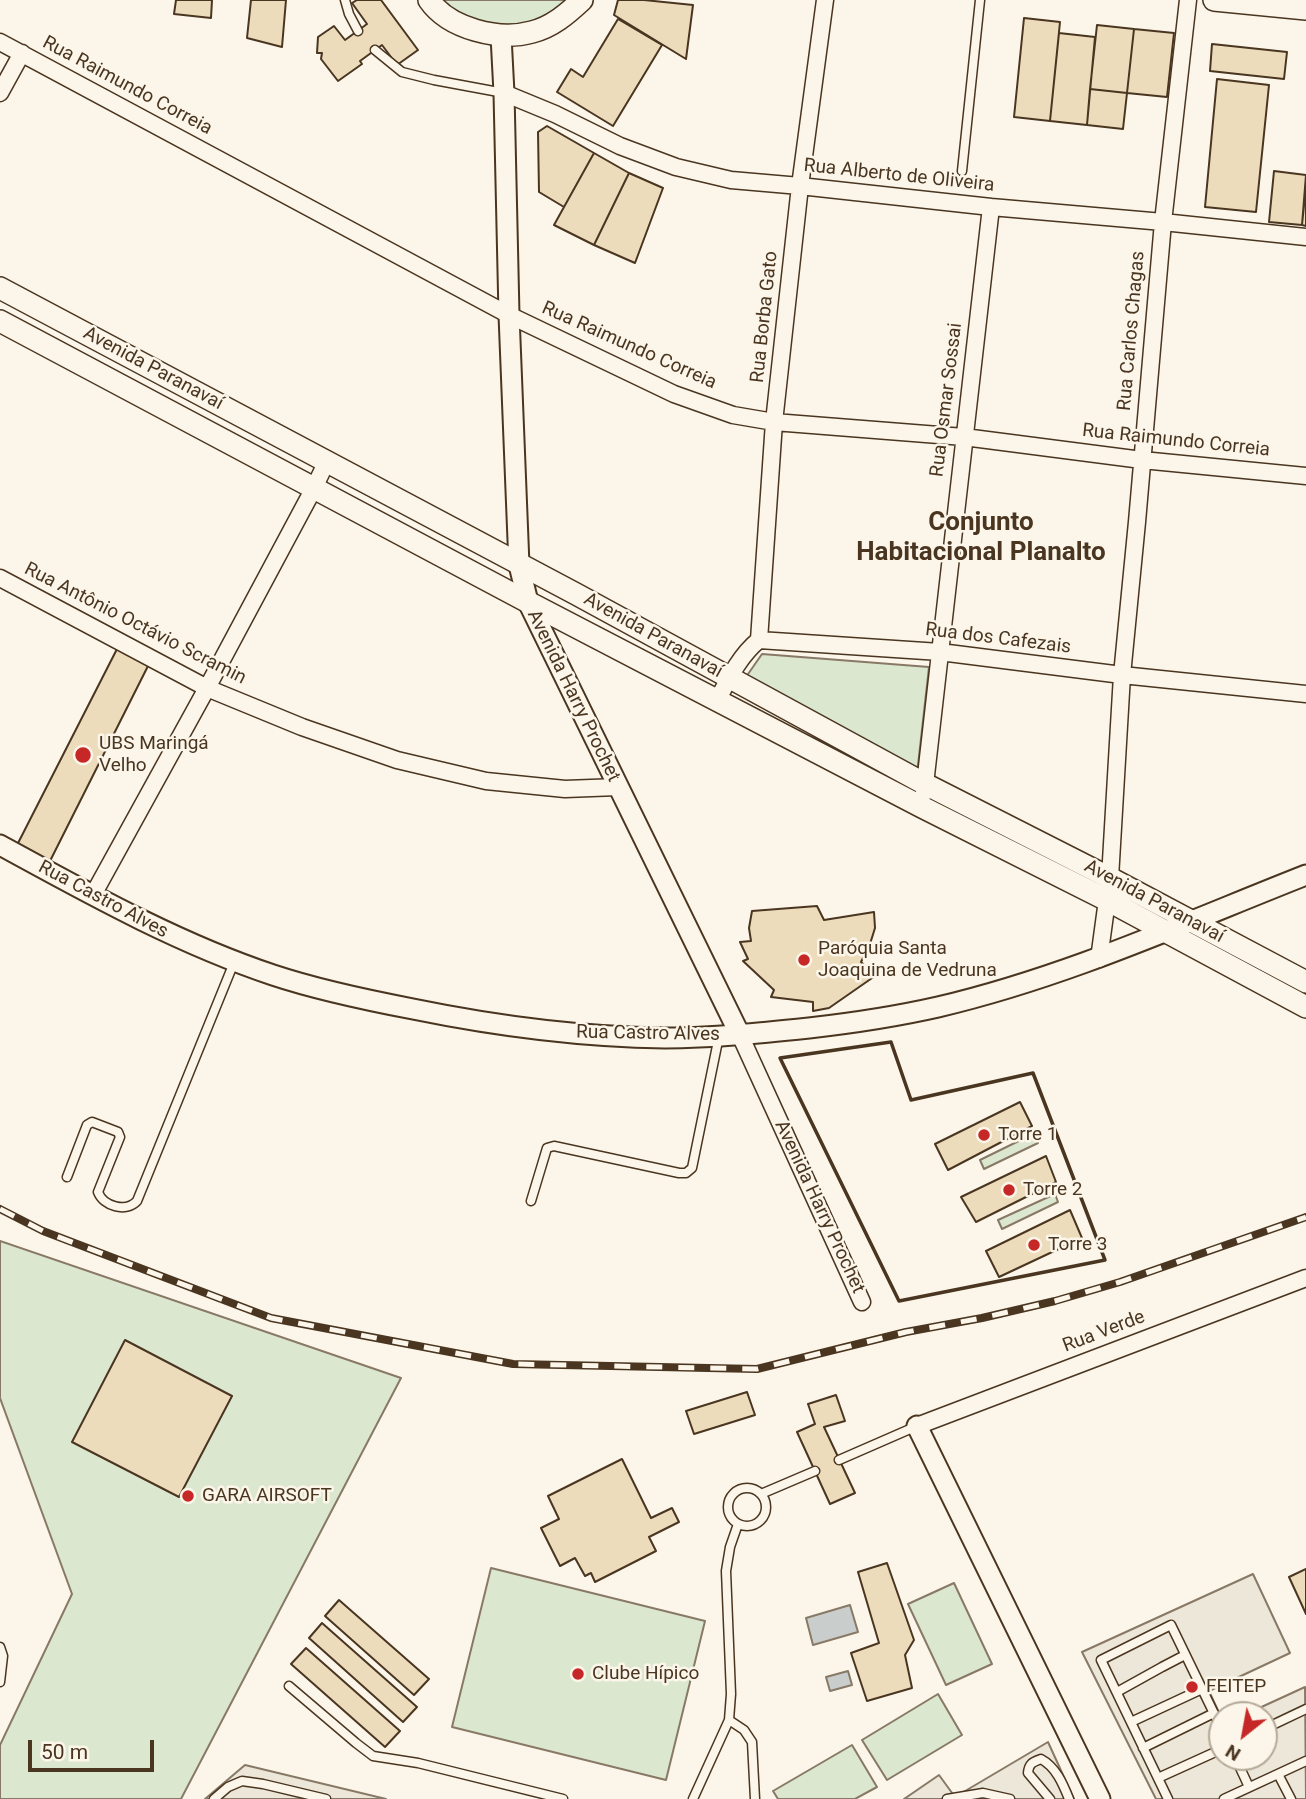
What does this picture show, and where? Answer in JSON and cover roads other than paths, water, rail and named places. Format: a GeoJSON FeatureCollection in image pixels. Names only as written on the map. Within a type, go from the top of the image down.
{"type":"FeatureCollection","features":[{"type":"Feature","properties":{"kind":"main road"},"geometry":{"type":"LineString","coordinates":[[429,0],[433,7],[464,27],[501,36],[532,32],[561,19],[582,0]]}},
{"type":"Feature","properties":{"kind":"main road"},"geometry":{"type":"LineString","coordinates":[[1214,0],[1306,9]]}},
{"type":"Feature","properties":{"kind":"main road","name":"Avenida Paranavaí"},"geometry":{"type":"LineString","coordinates":[[0,288],[576,594],[925,784],[1110,877],[1306,982]]}},
{"type":"Feature","properties":{"kind":"main road","name":"Avenida Paranavaí"},"geometry":{"type":"LineString","coordinates":[[0,321],[716,701],[1107,900],[1306,1007]]}},
{"type":"Feature","properties":{"kind":"street","name":"Rua Borba Gato"},"geometry":{"type":"LineString","coordinates":[[759,640],[774,422],[800,186],[825,0]]}},
{"type":"Feature","properties":{"kind":"street","name":"Rua Carlos Chagas"},"geometry":{"type":"LineString","coordinates":[[1099,959],[1110,877],[1122,675],[1163,222],[1188,0]]}},
{"type":"Feature","properties":{"kind":"street","name":"Avenida Harry Prochet"},"geometry":{"type":"LineString","coordinates":[[501,36],[519,565],[528,602],[740,1035],[862,1302]]}},
{"type":"Feature","properties":{"kind":"street","name":"Rua Raimundo Correia"},"geometry":{"type":"LineString","coordinates":[[0,42],[509,315],[674,394],[733,415],[774,422],[964,437],[1142,460],[1306,476]]}},
{"type":"Feature","properties":{"kind":"street"},"geometry":{"type":"LineString","coordinates":[[0,93],[22,54]]}},
{"type":"Feature","properties":{"kind":"street","name":"Rua Alberto de Oliveira"},"geometry":{"type":"LineString","coordinates":[[504,93],[620,146],[676,167],[731,180],[1306,237]]}},
{"type":"Feature","properties":{"kind":"street","name":"Rua Osmar Sossai"},"geometry":{"type":"LineString","coordinates":[[922,807],[991,207]]}},
{"type":"Feature","properties":{"kind":"street"},"geometry":{"type":"LineString","coordinates":[[93,895],[208,688],[327,461]]}},
{"type":"Feature","properties":{"kind":"street","name":"Rua Antônio Octávio Scramin"},"geometry":{"type":"LineString","coordinates":[[0,578],[208,688],[302,727],[397,760],[486,781],[565,789],[618,787]]}},
{"type":"Feature","properties":{"kind":"street"},"geometry":{"type":"LineString","coordinates":[[716,701],[750,646],[759,640]]}},
{"type":"Feature","properties":{"kind":"street","name":"Rua dos Cafezais"},"geometry":{"type":"LineString","coordinates":[[759,640],[940,652],[1122,675],[1306,694]]}},
{"type":"Feature","properties":{"kind":"street","name":"Rua Castro Alves"},"geometry":{"type":"LineString","coordinates":[[0,845],[180,940],[274,976],[357,998],[528,1029],[666,1038],[740,1035],[878,1020],[1008,989],[1099,959],[1306,875]]}},
{"type":"Feature","properties":{"kind":"street","name":"Rua Verde"},"geometry":{"type":"LineString","coordinates":[[918,1426],[1306,1278]]}},
{"type":"Feature","properties":{"kind":"street"},"geometry":{"type":"LineString","coordinates":[[918,1426],[1100,1799]]}},
{"type":"Feature","properties":{"kind":"lane"},"geometry":{"type":"LineString","coordinates":[[345,0],[358,31]]}},
{"type":"Feature","properties":{"kind":"lane"},"geometry":{"type":"LineString","coordinates":[[962,171],[980,0]]}},
{"type":"Feature","properties":{"kind":"lane"},"geometry":{"type":"LineString","coordinates":[[375,50],[402,72],[504,93]]}},
{"type":"Feature","properties":{"kind":"lane"},"geometry":{"type":"LineString","coordinates":[[67,1177],[87,1125],[92,1122],[118,1132],[120,1137],[98,1192],[100,1197],[104,1202],[125,1209],[137,1201],[235,961]]}},
{"type":"Feature","properties":{"kind":"lane"},"geometry":{"type":"LineString","coordinates":[[531,1201],[547,1148],[554,1146],[679,1173],[686,1173],[692,1168],[719,1036]]}},
{"type":"Feature","properties":{"kind":"lane"},"geometry":{"type":"LineString","coordinates":[[839,1460],[918,1426]]}},
{"type":"Feature","properties":{"kind":"lane"},"geometry":{"type":"LineString","coordinates":[[761,1494],[815,1471]]}},
{"type":"Feature","properties":{"kind":"lane"},"geometry":{"type":"LineString","coordinates":[[740,1488],[748,1488],[761,1494],[766,1508],[760,1522],[746,1526],[732,1520],[727,1506],[734,1492],[740,1488]]}},
{"type":"Feature","properties":{"kind":"lane"},"geometry":{"type":"LineString","coordinates":[[693,1799],[729,1720],[732,1693],[726,1571],[738,1524]]}},
{"type":"Feature","properties":{"kind":"lane"},"geometry":{"type":"LineString","coordinates":[[1168,1799],[1101,1660],[1171,1625],[1208,1701]]}},
{"type":"Feature","properties":{"kind":"lane"},"geometry":{"type":"LineString","coordinates":[[0,1647],[3,1656],[0,1682]]}},
{"type":"Feature","properties":{"kind":"lane"},"geometry":{"type":"LineString","coordinates":[[1117,1692],[1185,1655]]}},
{"type":"Feature","properties":{"kind":"lane"},"geometry":{"type":"LineString","coordinates":[[289,1686],[373,1756],[418,1763],[563,1799]]}},
{"type":"Feature","properties":{"kind":"lane"},"geometry":{"type":"LineString","coordinates":[[1131,1722],[1202,1689]]}},
{"type":"Feature","properties":{"kind":"lane"},"geometry":{"type":"LineString","coordinates":[[1278,1722],[1306,1709]]}},
{"type":"Feature","properties":{"kind":"lane"},"geometry":{"type":"LineString","coordinates":[[1143,1748],[1208,1716]]}},
{"type":"Feature","properties":{"kind":"lane"},"geometry":{"type":"LineString","coordinates":[[729,1720],[744,1730],[752,1742],[755,1799]]}},
{"type":"Feature","properties":{"kind":"lane"},"geometry":{"type":"LineString","coordinates":[[1158,1778],[1208,1755]]}},
{"type":"Feature","properties":{"kind":"lane"},"geometry":{"type":"LineString","coordinates":[[1051,1799],[1028,1773],[1032,1762],[1041,1759],[1048,1762],[1069,1799]]}},
{"type":"Feature","properties":{"kind":"lane"},"geometry":{"type":"LineString","coordinates":[[1224,1799],[1306,1761]]}},
{"type":"Feature","properties":{"kind":"lane"},"geometry":{"type":"LineString","coordinates":[[1242,1771],[1249,1787]]}},
{"type":"Feature","properties":{"kind":"lane"},"geometry":{"type":"LineString","coordinates":[[1278,1774],[1291,1799]]}},
{"type":"Feature","properties":{"kind":"lane"},"geometry":{"type":"LineString","coordinates":[[214,1799],[228,1787],[242,1781],[326,1799]]}},
{"type":"Feature","properties":{"kind":"lane"},"geometry":{"type":"LineString","coordinates":[[947,1799],[983,1793],[1010,1799]]}},
{"type":"Feature","properties":{"kind":"railway"},"geometry":{"type":"LineString","coordinates":[[0,1209],[43,1231],[271,1318],[513,1364],[757,1369],[906,1332],[1055,1301],[1120,1282],[1306,1217]]}},
{"type":"Feature","properties":{"kind":"place","name":"UBS Maringá Velho"},"geometry":{"type":"Point","coordinates":[83,755]}},
{"type":"Feature","properties":{"kind":"place","name":"Paróquia Santa Joaquina de Vedruna"},"geometry":{"type":"Point","coordinates":[804,960]}},
{"type":"Feature","properties":{"kind":"place","name":"Torre 1"},"geometry":{"type":"Point","coordinates":[984,1135]}},
{"type":"Feature","properties":{"kind":"place","name":"Torre 2"},"geometry":{"type":"Point","coordinates":[1009,1190]}},
{"type":"Feature","properties":{"kind":"place","name":"Torre 3"},"geometry":{"type":"Point","coordinates":[1034,1245]}},
{"type":"Feature","properties":{"kind":"place","name":"GARA AIRSOFT"},"geometry":{"type":"Point","coordinates":[188,1496]}},
{"type":"Feature","properties":{"kind":"place","name":"Clube Hípico"},"geometry":{"type":"Point","coordinates":[578,1674]}},
{"type":"Feature","properties":{"kind":"place","name":"FEITEP"},"geometry":{"type":"Point","coordinates":[1192,1687]}},
{"type":"Feature","properties":{"kind":"district","name":"Conjunto Habitacional Planalto"},"geometry":{"type":"Point","coordinates":[981,538]}}]}
